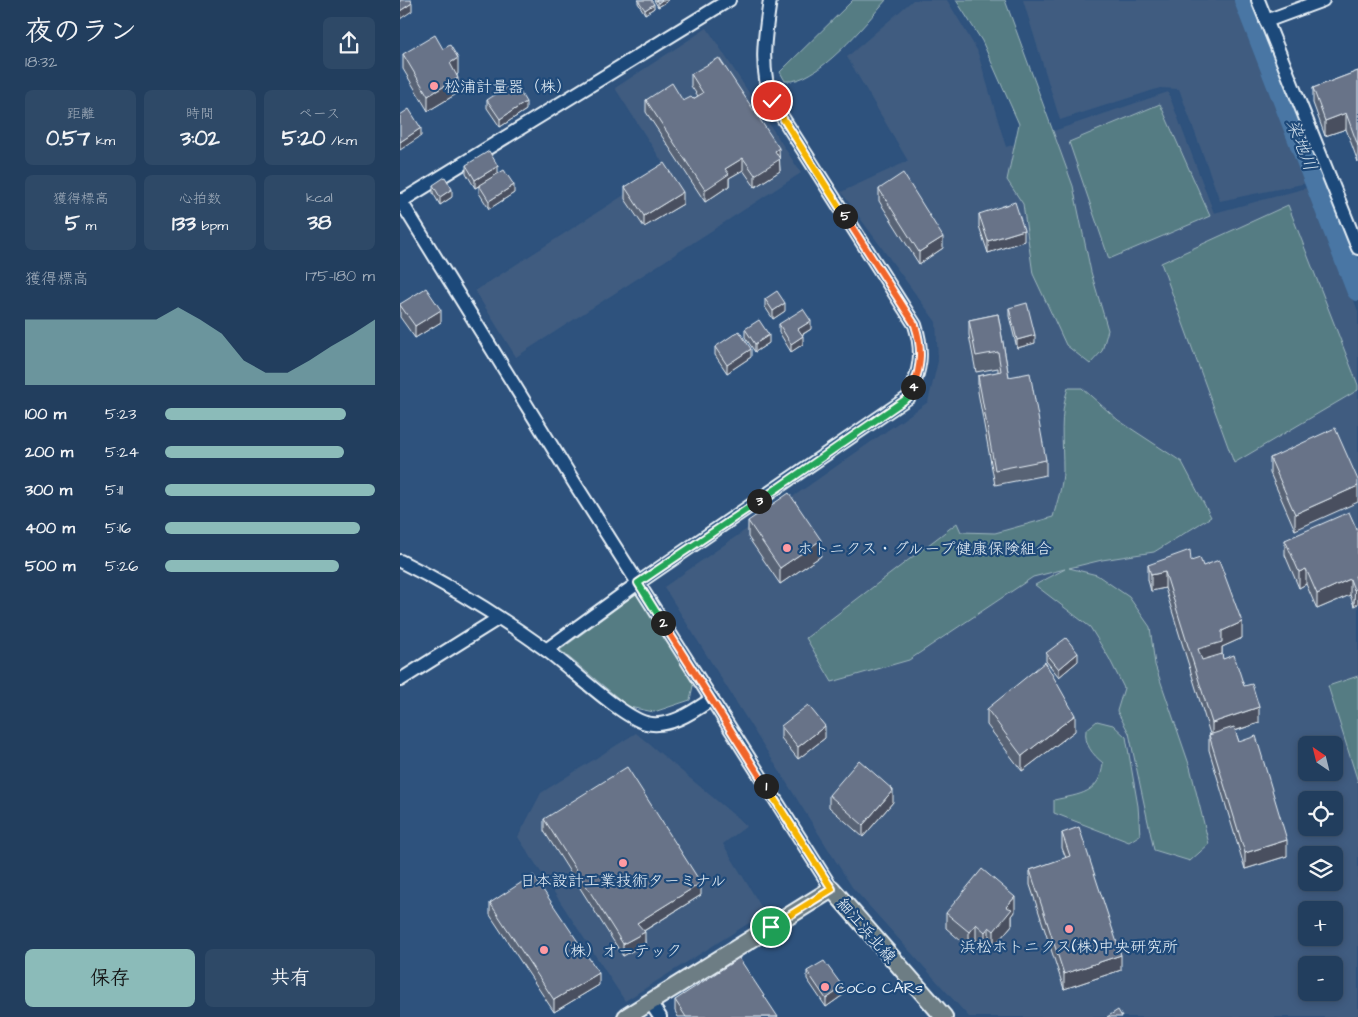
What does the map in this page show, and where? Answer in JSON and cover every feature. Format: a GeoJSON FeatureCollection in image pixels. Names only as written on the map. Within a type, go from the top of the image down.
{"type":"FeatureCollection","features":[{"type":"Feature","properties":{"kind":"main road","name":"細江浜北線"},"geometry":{"type":"LineString","coordinates":[[626,1017],[832,889],[944,1017]]}},
{"type":"Feature","properties":{"kind":"street"},"geometry":{"type":"LineString","coordinates":[[729,0],[400,201],[638,583],[832,889]]}},
{"type":"Feature","properties":{"kind":"street"},"geometry":{"type":"LineString","coordinates":[[546,650],[638,583],[909,397],[921,360],[921,344],[915,325],[772,101],[763,69],[770,0]]}},
{"type":"Feature","properties":{"kind":"street"},"geometry":{"type":"LineString","coordinates":[[1258,0],[1358,248]]}},
{"type":"Feature","properties":{"kind":"street"},"geometry":{"type":"LineString","coordinates":[[1266,21],[1323,0]]}},
{"type":"Feature","properties":{"kind":"street"},"geometry":{"type":"LineString","coordinates":[[400,560],[442,582],[499,618],[546,650],[619,707],[646,723],[665,724],[712,700]]}},
{"type":"Feature","properties":{"kind":"street"},"geometry":{"type":"LineString","coordinates":[[400,680],[499,618]]}},
{"type":"Feature","properties":{"kind":"street"},"geometry":{"type":"LineString","coordinates":[[650,1002],[660,1017]]}},
{"type":"Feature","properties":{"kind":"shaded area"},"geometry":{"type":"Polygon","coordinates":[[[913,0],[947,0],[977,50],[1006,147],[1168,92],[1214,213],[1310,187],[1358,311],[1358,1017],[969,1017],[852,887],[664,587],[928,402],[938,361],[936,322],[841,192],[908,161],[847,57],[913,0]]]}},
{"type":"Feature","properties":{"kind":"shaded area"},"geometry":{"type":"Polygon","coordinates":[[[1023,0],[1241,0],[1312,182],[1220,201],[1179,89],[1160,88],[1060,120],[1023,0]]]}},
{"type":"Feature","properties":{"kind":"shaded area"},"geometry":{"type":"Polygon","coordinates":[[[707,28],[801,173],[516,357],[475,291],[666,168],[615,88],[707,28]]]}},
{"type":"Feature","properties":{"kind":"shaded area"},"geometry":{"type":"Polygon","coordinates":[[[636,733],[747,826],[723,844],[765,913],[625,1001],[518,837],[541,793],[636,733]]]}},
{"type":"Feature","properties":{"kind":"green space"},"geometry":{"type":"Polygon","coordinates":[[[853,0],[886,0],[854,37],[826,63],[798,80],[785,81],[780,72],[853,0]]]}},
{"type":"Feature","properties":{"kind":"green space"},"geometry":{"type":"Polygon","coordinates":[[[956,0],[1005,0],[1073,186],[1091,272],[1108,330],[1102,351],[1090,364],[1066,345],[1033,274],[1023,204],[1007,180],[1019,124],[982,41],[956,0]]]}},
{"type":"Feature","properties":{"kind":"green space"},"geometry":{"type":"Polygon","coordinates":[[[1160,104],[1210,216],[1109,259],[1069,142],[1160,104]]]}},
{"type":"Feature","properties":{"kind":"green space"},"geometry":{"type":"Polygon","coordinates":[[[1288,205],[1358,385],[1358,390],[1234,463],[1161,263],[1288,205]]]}},
{"type":"Feature","properties":{"kind":"green space"},"geometry":{"type":"Polygon","coordinates":[[[1068,388],[1082,388],[1118,420],[1182,462],[1211,517],[1154,552],[1102,560],[1069,568],[1097,575],[1129,597],[1150,627],[1155,665],[1190,767],[1209,844],[1190,861],[1154,850],[1129,733],[1117,711],[1124,688],[1109,658],[1090,627],[1035,585],[1065,569],[1033,577],[909,660],[832,682],[806,638],[957,523],[961,532],[995,533],[1053,517],[1063,476],[1062,418],[1068,388]]]}},
{"type":"Feature","properties":{"kind":"green space"},"geometry":{"type":"Polygon","coordinates":[[[636,594],[694,681],[690,700],[654,712],[629,707],[560,650],[636,594]]]}},
{"type":"Feature","properties":{"kind":"green space"},"geometry":{"type":"Polygon","coordinates":[[[1358,676],[1358,782],[1328,686],[1358,676]]]}},
{"type":"Feature","properties":{"kind":"green space"},"geometry":{"type":"Polygon","coordinates":[[[1097,721],[1113,725],[1126,737],[1138,806],[1140,835],[1129,842],[1054,813],[1054,800],[1087,791],[1098,781],[1103,763],[1095,756],[1086,740],[1086,730],[1097,721]]]}},
{"type":"Feature","properties":{"kind":"building"},"geometry":{"type":"Polygon","coordinates":[[[400,0],[411,0],[412,3],[400,11],[400,0]]]}},
{"type":"Feature","properties":{"kind":"building"},"geometry":{"type":"Polygon","coordinates":[[[638,0],[651,0],[654,4],[645,10],[638,0]]]}},
{"type":"Feature","properties":{"kind":"building","name":"松浦計量器（株）"},"geometry":{"type":"Polygon","coordinates":[[[435,35],[443,49],[450,45],[458,58],[450,63],[458,78],[428,96],[403,54],[435,35]]]}},
{"type":"Feature","properties":{"kind":"building"},"geometry":{"type":"Polygon","coordinates":[[[719,58],[779,148],[775,151],[780,159],[755,175],[743,158],[725,169],[729,174],[705,190],[646,100],[672,83],[683,101],[691,97],[693,99],[703,93],[691,74],[719,58]]]}},
{"type":"Feature","properties":{"kind":"building"},"geometry":{"type":"Polygon","coordinates":[[[1358,71],[1358,146],[1346,113],[1325,121],[1313,88],[1358,71]]]}},
{"type":"Feature","properties":{"kind":"building"},"geometry":{"type":"Polygon","coordinates":[[[514,82],[526,102],[500,119],[487,100],[514,82]]]}},
{"type":"Feature","properties":{"kind":"building"},"geometry":{"type":"Polygon","coordinates":[[[409,109],[421,128],[400,142],[400,115],[409,109]]]}},
{"type":"Feature","properties":{"kind":"building"},"geometry":{"type":"Polygon","coordinates":[[[489,151],[498,166],[475,180],[466,165],[489,151]]]}},
{"type":"Feature","properties":{"kind":"building"},"geometry":{"type":"Polygon","coordinates":[[[664,163],[683,192],[644,216],[625,187],[664,163]]]}},
{"type":"Feature","properties":{"kind":"building"},"geometry":{"type":"Polygon","coordinates":[[[504,170],[514,185],[489,201],[479,185],[504,170]]]}},
{"type":"Feature","properties":{"kind":"building"},"geometry":{"type":"Polygon","coordinates":[[[903,173],[943,237],[919,252],[879,189],[903,173]]]}},
{"type":"Feature","properties":{"kind":"building"},"geometry":{"type":"Polygon","coordinates":[[[445,177],[452,189],[440,197],[433,185],[445,177]]]}},
{"type":"Feature","properties":{"kind":"building"},"geometry":{"type":"Polygon","coordinates":[[[1015,202],[1024,230],[988,241],[979,214],[1015,202]]]}},
{"type":"Feature","properties":{"kind":"building"},"geometry":{"type":"Polygon","coordinates":[[[426,288],[441,310],[415,326],[400,304],[426,288]]]}},
{"type":"Feature","properties":{"kind":"building"},"geometry":{"type":"Polygon","coordinates":[[[777,291],[785,303],[773,311],[765,299],[777,291]]]}},
{"type":"Feature","properties":{"kind":"building"},"geometry":{"type":"Polygon","coordinates":[[[1027,303],[1035,335],[1017,340],[1009,308],[1027,303]]]}},
{"type":"Feature","properties":{"kind":"building"},"geometry":{"type":"Polygon","coordinates":[[[803,309],[811,321],[798,329],[803,336],[791,344],[779,324],[803,309]]]}},
{"type":"Feature","properties":{"kind":"building"},"geometry":{"type":"Polygon","coordinates":[[[998,314],[1009,377],[1030,373],[1046,460],[995,470],[978,376],[1001,371],[998,352],[976,356],[969,320],[998,314]]]}},
{"type":"Feature","properties":{"kind":"building"},"geometry":{"type":"Polygon","coordinates":[[[759,320],[769,335],[755,344],[745,329],[759,320]]]}},
{"type":"Feature","properties":{"kind":"building"},"geometry":{"type":"Polygon","coordinates":[[[739,331],[751,349],[727,365],[715,347],[739,331]]]}},
{"type":"Feature","properties":{"kind":"building"},"geometry":{"type":"Polygon","coordinates":[[[1335,428],[1358,480],[1358,486],[1295,514],[1270,458],[1335,428]]]}},
{"type":"Feature","properties":{"kind":"building"},"geometry":{"type":"Polygon","coordinates":[[[789,493],[821,540],[780,568],[748,521],[789,493]]]}},
{"type":"Feature","properties":{"kind":"building"},"geometry":{"type":"Polygon","coordinates":[[[1349,512],[1358,532],[1358,574],[1355,576],[1358,588],[1354,590],[1350,579],[1317,594],[1306,569],[1299,572],[1285,540],[1349,512]]]}},
{"type":"Feature","properties":{"kind":"building"},"geometry":{"type":"Polygon","coordinates":[[[1190,550],[1191,561],[1200,558],[1203,566],[1219,560],[1242,622],[1222,631],[1222,642],[1198,649],[1202,660],[1222,654],[1223,659],[1234,655],[1244,686],[1252,684],[1259,707],[1212,723],[1165,572],[1151,575],[1148,565],[1190,550]]]}},
{"type":"Feature","properties":{"kind":"building"},"geometry":{"type":"Polygon","coordinates":[[[1066,638],[1078,653],[1059,669],[1046,653],[1066,638]]]}},
{"type":"Feature","properties":{"kind":"building"},"geometry":{"type":"Polygon","coordinates":[[[1045,662],[1075,715],[1022,756],[987,709],[1045,662]]]}},
{"type":"Feature","properties":{"kind":"building"},"geometry":{"type":"Polygon","coordinates":[[[808,705],[825,726],[798,747],[781,726],[808,705]]]}},
{"type":"Feature","properties":{"kind":"building"},"geometry":{"type":"Polygon","coordinates":[[[1234,727],[1239,742],[1256,736],[1287,840],[1245,853],[1209,735],[1234,727]]]}},
{"type":"Feature","properties":{"kind":"building"},"geometry":{"type":"Polygon","coordinates":[[[859,760],[893,790],[863,825],[829,795],[859,760]]]}},
{"type":"Feature","properties":{"kind":"building","name":"日本設計工業技術ターミナル"},"geometry":{"type":"Polygon","coordinates":[[[627,767],[701,883],[637,923],[645,932],[623,944],[544,819],[627,767]]]}},
{"type":"Feature","properties":{"kind":"building"},"geometry":{"type":"Polygon","coordinates":[[[1079,827],[1121,955],[1064,974],[1030,870],[1070,856],[1062,833],[1079,827]]]}},
{"type":"Feature","properties":{"kind":"building"},"geometry":{"type":"Polygon","coordinates":[[[982,869],[1015,897],[1006,907],[1012,909],[994,931],[989,927],[985,932],[976,924],[969,932],[946,913],[982,869]]]}},
{"type":"Feature","properties":{"kind":"building","name":"（株）オーテック"},"geometry":{"type":"Polygon","coordinates":[[[533,875],[599,973],[554,1000],[490,903],[533,875]]]}},
{"type":"Feature","properties":{"kind":"building"},"geometry":{"type":"Polygon","coordinates":[[[739,958],[778,1017],[686,1017],[675,1000],[739,958]]]}},
{"type":"Feature","properties":{"kind":"building","name":"CoCo CARs"},"geometry":{"type":"Polygon","coordinates":[[[824,961],[843,987],[826,999],[807,971],[824,961]]]}},
{"type":"Feature","properties":{"kind":"building"},"geometry":{"type":"Polygon","coordinates":[[[1118,1010],[1122,1017],[1107,1017],[1118,1010]]]}},
{"type":"Feature","properties":{"kind":"waterway","name":"染地川"},"geometry":{"type":"LineString","coordinates":[[1246,0],[1358,289]]}},
{"type":"Feature","properties":{"kind":"place","name":"松浦計量器（株）"},"geometry":{"type":"Point","coordinates":[434,86]}},
{"type":"Feature","properties":{"kind":"place","name":"ホトニクス・グループ健康保険組合"},"geometry":{"type":"Point","coordinates":[787,548]}},
{"type":"Feature","properties":{"kind":"place","name":"日本設計工業技術ターミナル"},"geometry":{"type":"Point","coordinates":[623,863]}},
{"type":"Feature","properties":{"kind":"place","name":"浜松ホトニクス(株)中央研究所"},"geometry":{"type":"Point","coordinates":[1069,929]}},
{"type":"Feature","properties":{"kind":"place","name":"（株）オーテック"},"geometry":{"type":"Point","coordinates":[544,950]}},
{"type":"Feature","properties":{"kind":"place","name":"CoCo CARs"},"geometry":{"type":"Point","coordinates":[825,987]}},
{"type":"Feature","properties":{"kind":"route"},"geometry":{"type":"LineString","coordinates":[[771,927],[832,889],[638,583],[909,397],[921,360],[921,344],[915,325],[772,101]]}}]}
